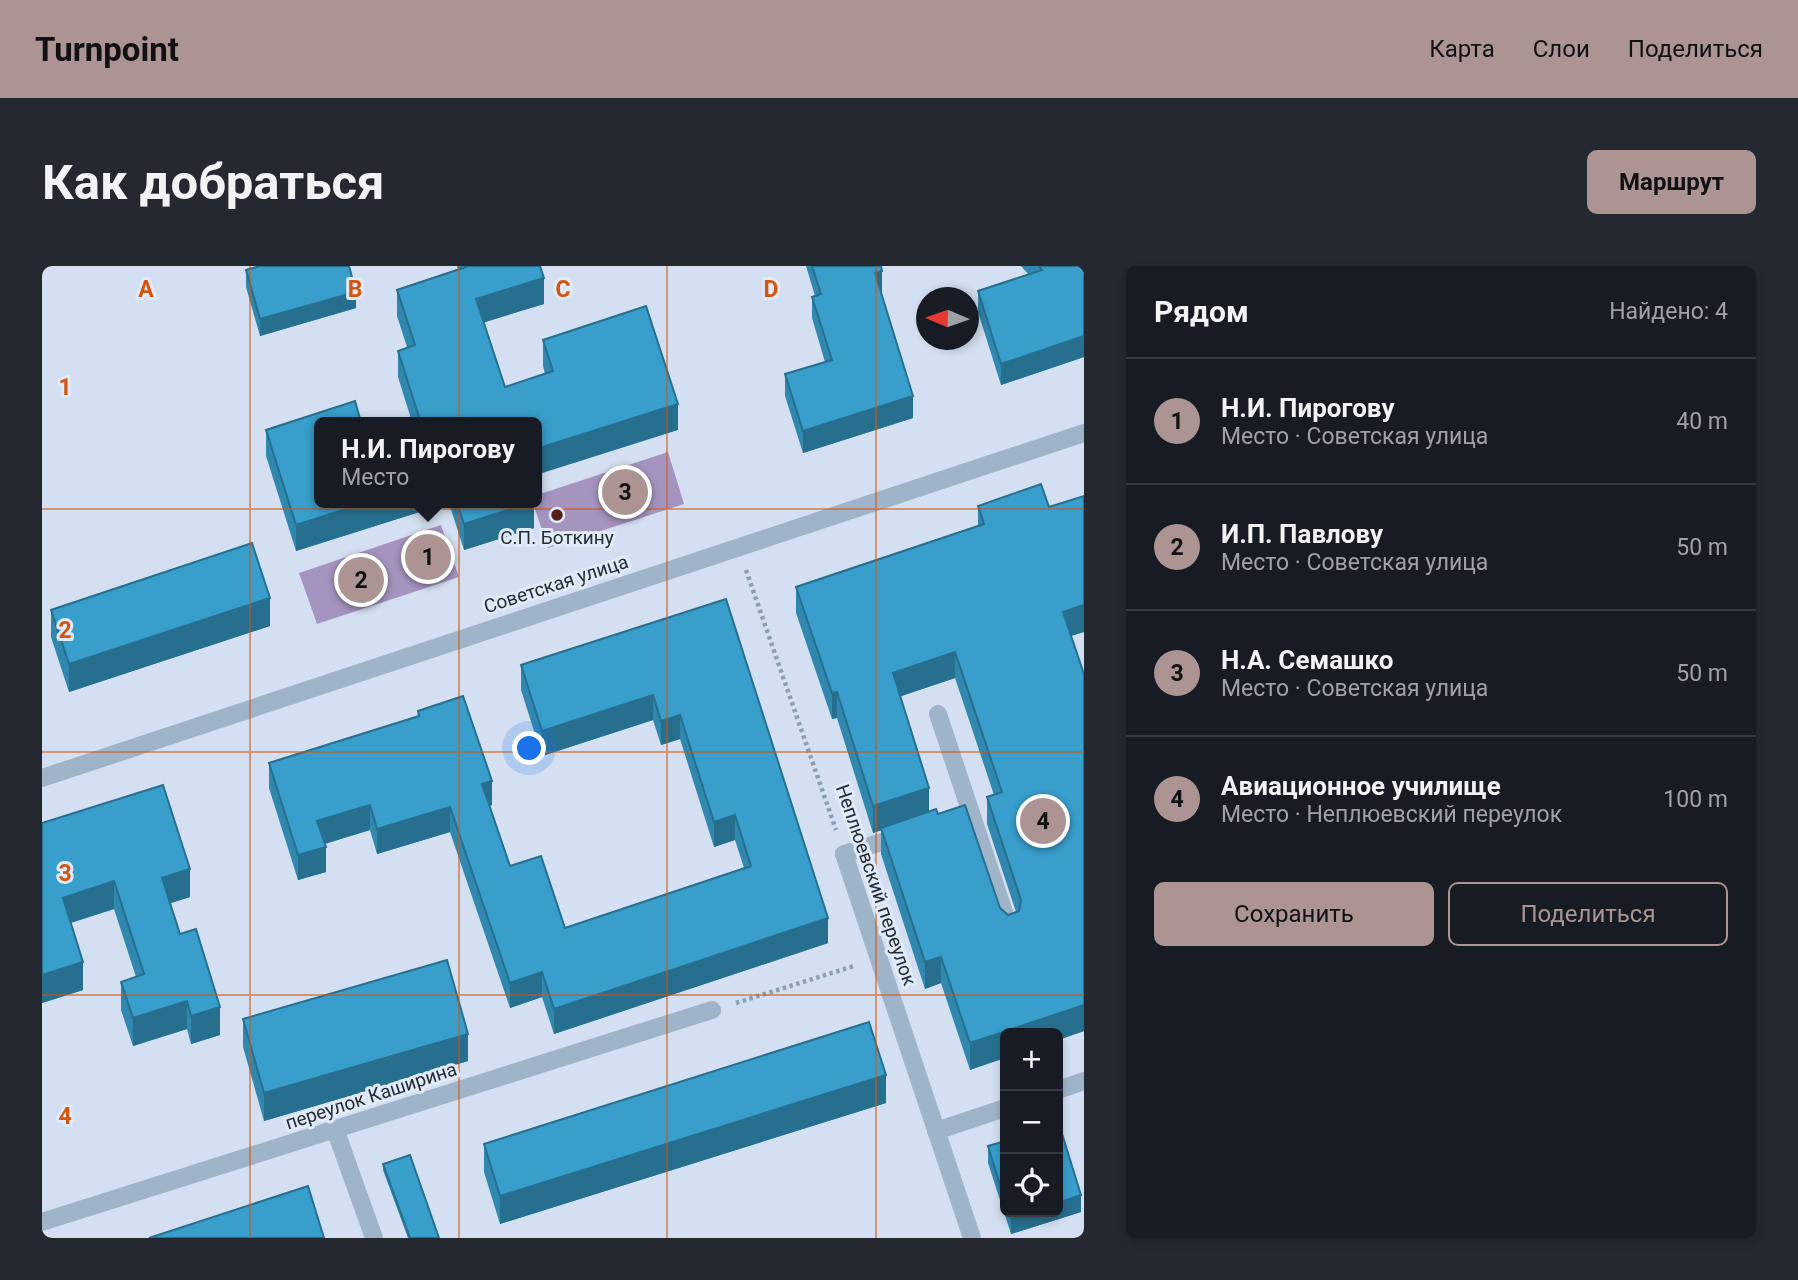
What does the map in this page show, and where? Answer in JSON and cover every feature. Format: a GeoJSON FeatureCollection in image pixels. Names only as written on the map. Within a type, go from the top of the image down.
{"type":"FeatureCollection","features":[{"type":"Feature","properties":{"kind":"street","name":"Советская улица"},"geometry":{"type":"LineString","coordinates":[[42,778],[1084,433]]}},
{"type":"Feature","properties":{"kind":"street"},"geometry":{"type":"LineString","coordinates":[[939,714],[965,814],[1010,930]]}},
{"type":"Feature","properties":{"kind":"street"},"geometry":{"type":"LineString","coordinates":[[844,854],[920,829]]}},
{"type":"Feature","properties":{"kind":"street","name":"Неплюевский переулок"},"geometry":{"type":"LineString","coordinates":[[844,854],[972,1238]]}},
{"type":"Feature","properties":{"kind":"street","name":"переулок Каширина"},"geometry":{"type":"LineString","coordinates":[[42,1222],[712,1010]]}},
{"type":"Feature","properties":{"kind":"street"},"geometry":{"type":"LineString","coordinates":[[1063,1088],[1084,1081]]}},
{"type":"Feature","properties":{"kind":"street"},"geometry":{"type":"LineString","coordinates":[[936,1131],[1000,1110]]}},
{"type":"Feature","properties":{"kind":"street"},"geometry":{"type":"LineString","coordinates":[[335,1129],[374,1238]]}},
{"type":"Feature","properties":{"kind":"path","name":"Неплюевский переулок"},"geometry":{"type":"LineString","coordinates":[[737,546],[844,854]]}},
{"type":"Feature","properties":{"kind":"path"},"geometry":{"type":"LineString","coordinates":[[712,1010],[879,959]]}},
{"type":"Feature","properties":{"kind":"shaded area"},"geometry":{"type":"Polygon","coordinates":[[[668,452],[684,504],[548,548],[535,508],[542,508],[542,493],[668,452]]]}},
{"type":"Feature","properties":{"kind":"shaded area"},"geometry":{"type":"Polygon","coordinates":[[[441,525],[459,577],[317,624],[299,573],[441,525]]]}},
{"type":"Feature","properties":{"kind":"building"},"geometry":{"type":"Polygon","coordinates":[[[260,266],[349,266],[356,292],[260,319],[246,270],[260,266]]]}},
{"type":"Feature","properties":{"kind":"building"},"geometry":{"type":"Polygon","coordinates":[[[540,266],[544,278],[476,299],[505,387],[553,371],[543,340],[646,306],[678,404],[542,447],[542,417],[419,417],[398,351],[415,345],[397,290],[466,267],[540,266]]]}},
{"type":"Feature","properties":{"kind":"building"},"geometry":{"type":"Polygon","coordinates":[[[812,266],[881,266],[882,271],[875,273],[913,396],[803,431],[785,374],[832,360],[812,297],[821,294],[812,266]]]}},
{"type":"Feature","properties":{"kind":"building"},"geometry":{"type":"Polygon","coordinates":[[[1039,266],[1084,266],[1084,336],[1001,364],[979,291],[1042,270],[1039,266]]]}},
{"type":"Feature","properties":{"kind":"building"},"geometry":{"type":"Polygon","coordinates":[[[355,401],[360,417],[314,417],[314,508],[349,508],[296,525],[266,430],[355,401]]]}},
{"type":"Feature","properties":{"kind":"building"},"geometry":{"type":"Polygon","coordinates":[[[1041,484],[1049,507],[1084,496],[1084,605],[1063,612],[1084,674],[1084,1005],[1015,1028],[1000,1028],[1000,1033],[970,1043],[941,957],[925,962],[881,828],[936,809],[938,814],[965,805],[1000,908],[1008,915],[1019,911],[1021,900],[987,797],[1002,792],[955,652],[893,673],[929,788],[873,806],[837,692],[832,693],[796,587],[984,524],[978,506],[1041,484]]]}},
{"type":"Feature","properties":{"kind":"building"},"geometry":{"type":"Polygon","coordinates":[[[459,508],[514,508],[464,524],[459,508]]]}},
{"type":"Feature","properties":{"kind":"building"},"geometry":{"type":"Polygon","coordinates":[[[252,543],[270,598],[69,664],[51,610],[252,543]]]}},
{"type":"Feature","properties":{"kind":"building"},"geometry":{"type":"Polygon","coordinates":[[[726,599],[828,918],[554,1009],[542,972],[510,983],[450,807],[377,829],[370,805],[317,821],[326,847],[298,855],[269,763],[419,716],[418,711],[463,696],[492,781],[482,784],[510,866],[541,856],[565,928],[751,866],[735,815],[714,822],[680,715],[661,721],[653,695],[542,731],[521,665],[726,599]]]}},
{"type":"Feature","properties":{"kind":"building"},"geometry":{"type":"Polygon","coordinates":[[[163,785],[190,869],[162,878],[180,934],[196,929],[220,1007],[191,1016],[187,1001],[133,1018],[121,982],[144,974],[114,881],[63,898],[83,962],[42,975],[42,823],[163,785]]]}},
{"type":"Feature","properties":{"kind":"building"},"geometry":{"type":"Polygon","coordinates":[[[447,960],[468,1034],[264,1093],[243,1019],[447,960]]]}},
{"type":"Feature","properties":{"kind":"building"},"geometry":{"type":"Polygon","coordinates":[[[869,1022],[886,1075],[500,1196],[484,1144],[869,1022]]]}},
{"type":"Feature","properties":{"kind":"building"},"geometry":{"type":"Polygon","coordinates":[[[1063,1137],[1081,1195],[1063,1201],[1063,1137]]]}},
{"type":"Feature","properties":{"kind":"building"},"geometry":{"type":"Polygon","coordinates":[[[1000,1142],[1000,1185],[988,1146],[1000,1142]]]}},
{"type":"Feature","properties":{"kind":"building"},"geometry":{"type":"Polygon","coordinates":[[[410,1155],[439,1238],[410,1238],[383,1164],[410,1155]]]}},
{"type":"Feature","properties":{"kind":"building"},"geometry":{"type":"Polygon","coordinates":[[[308,1186],[324,1238],[149,1238],[308,1186]]]}},
{"type":"Feature","properties":{"kind":"place","name":"Н.А. Семашко"},"geometry":{"type":"Point","coordinates":[625,492]}},
{"type":"Feature","properties":{"kind":"place","name":"С.П. Боткину"},"geometry":{"type":"Point","coordinates":[557,515]}},
{"type":"Feature","properties":{"kind":"place","name":"Н.И. Пирогову"},"geometry":{"type":"Point","coordinates":[428,557]}},
{"type":"Feature","properties":{"kind":"place","name":"И.П. Павлову"},"geometry":{"type":"Point","coordinates":[361,580]}},
{"type":"Feature","properties":{"kind":"place","name":"Авиационное училище"},"geometry":{"type":"Point","coordinates":[1043,821]}}]}
